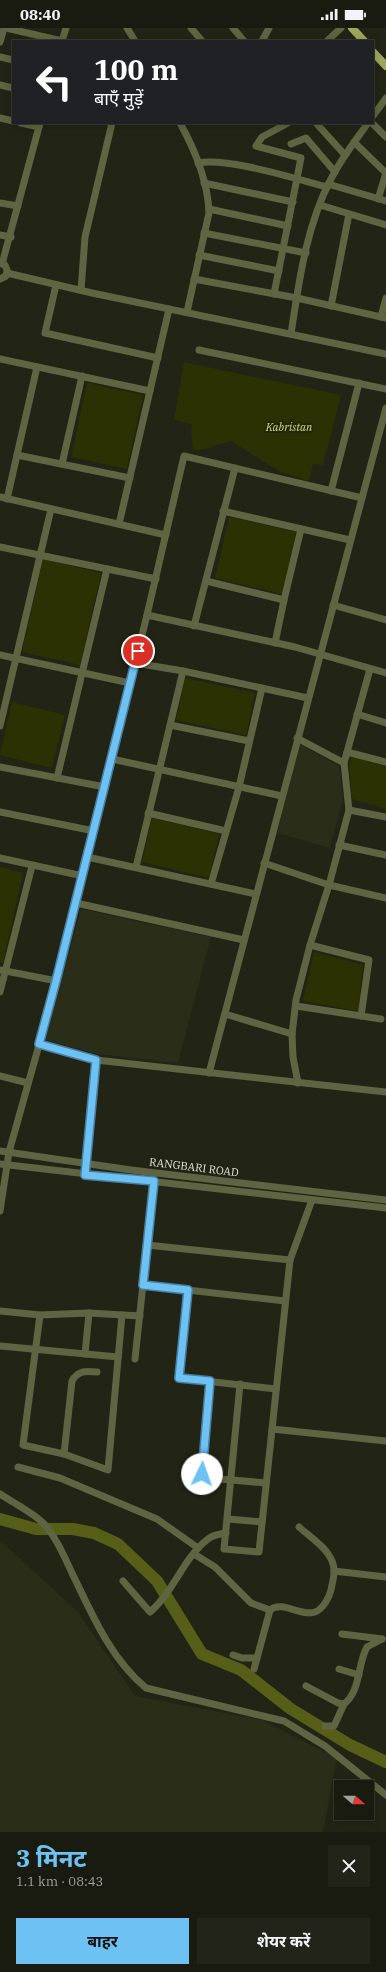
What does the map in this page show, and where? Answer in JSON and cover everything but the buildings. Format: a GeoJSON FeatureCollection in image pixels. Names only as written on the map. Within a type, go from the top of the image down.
{"type":"FeatureCollection","features":[{"type":"Feature","properties":{"kind":"main road"},"geometry":{"type":"LineString","coordinates":[[352,28],[363,40]]}},
{"type":"Feature","properties":{"kind":"main road"},"geometry":{"type":"LineString","coordinates":[[374,53],[386,66]]}},
{"type":"Feature","properties":{"kind":"street"},"geometry":{"type":"LineString","coordinates":[[0,42],[5,28],[58,40]]}},
{"type":"Feature","properties":{"kind":"street"},"geometry":{"type":"LineString","coordinates":[[62,40],[66,28]]}},
{"type":"Feature","properties":{"kind":"street"},"geometry":{"type":"LineString","coordinates":[[127,28],[134,40]]}},
{"type":"Feature","properties":{"kind":"street"},"geometry":{"type":"LineString","coordinates":[[191,28],[201,40]]}},
{"type":"Feature","properties":{"kind":"street"},"geometry":{"type":"LineString","coordinates":[[233,28],[243,40]]}},
{"type":"Feature","properties":{"kind":"street"},"geometry":{"type":"LineString","coordinates":[[263,40],[269,28]]}},
{"type":"Feature","properties":{"kind":"street"},"geometry":{"type":"LineString","coordinates":[[327,40],[340,28]]}},
{"type":"Feature","properties":{"kind":"street"},"geometry":{"type":"LineString","coordinates":[[0,56],[12,60]]}},
{"type":"Feature","properties":{"kind":"street"},"geometry":{"type":"LineString","coordinates":[[0,86],[12,88]]}},
{"type":"Feature","properties":{"kind":"street"},"geometry":{"type":"LineString","coordinates":[[374,115],[386,98]]}},
{"type":"Feature","properties":{"kind":"street"},"geometry":{"type":"LineString","coordinates":[[0,118],[12,121]]}},
{"type":"Feature","properties":{"kind":"street"},"geometry":{"type":"LineString","coordinates":[[81,290],[85,237],[112,124]]}},
{"type":"Feature","properties":{"kind":"street"},"geometry":{"type":"LineString","coordinates":[[180,124],[198,163],[208,199],[209,209],[187,312]]}},
{"type":"Feature","properties":{"kind":"street"},"geometry":{"type":"LineString","coordinates":[[274,294],[298,180],[301,158],[256,146],[262,137],[286,124]]}},
{"type":"Feature","properties":{"kind":"street"},"geometry":{"type":"LineString","coordinates":[[317,124],[345,155]]}},
{"type":"Feature","properties":{"kind":"street"},"geometry":{"type":"LineString","coordinates":[[291,334],[312,227],[335,172],[367,124]]}},
{"type":"Feature","properties":{"kind":"street"},"geometry":{"type":"LineString","coordinates":[[373,124],[386,137]]}},
{"type":"Feature","properties":{"kind":"street"},"geometry":{"type":"LineString","coordinates":[[0,279],[4,278],[7,273],[6,267],[1,264],[11,237],[39,125]]}},
{"type":"Feature","properties":{"kind":"street"},"geometry":{"type":"LineString","coordinates":[[291,144],[306,138],[335,172]]}},
{"type":"Feature","properties":{"kind":"street"},"geometry":{"type":"LineString","coordinates":[[354,142],[386,173],[378,199]]}},
{"type":"Feature","properties":{"kind":"street"},"geometry":{"type":"LineString","coordinates":[[198,163],[208,161],[230,163],[386,201]]}},
{"type":"Feature","properties":{"kind":"street"},"geometry":{"type":"LineString","coordinates":[[204,183],[293,202]]}},
{"type":"Feature","properties":{"kind":"street"},"geometry":{"type":"LineString","coordinates":[[0,203],[18,206]]}},
{"type":"Feature","properties":{"kind":"street"},"geometry":{"type":"LineString","coordinates":[[320,205],[386,224]]}},
{"type":"Feature","properties":{"kind":"street"},"geometry":{"type":"LineString","coordinates":[[209,209],[288,226]]}},
{"type":"Feature","properties":{"kind":"street"},"geometry":{"type":"LineString","coordinates":[[331,306],[349,214]]}},
{"type":"Feature","properties":{"kind":"street"},"geometry":{"type":"LineString","coordinates":[[204,233],[306,253]]}},
{"type":"Feature","properties":{"kind":"street"},"geometry":{"type":"LineString","coordinates":[[0,235],[11,237]]}},
{"type":"Feature","properties":{"kind":"street"},"geometry":{"type":"LineString","coordinates":[[199,255],[279,271]]}},
{"type":"Feature","properties":{"kind":"street"},"geometry":{"type":"LineString","coordinates":[[7,273],[169,309],[386,354]]}},
{"type":"Feature","properties":{"kind":"street"},"geometry":{"type":"LineString","coordinates":[[194,279],[297,298],[383,318],[386,298]]}},
{"type":"Feature","properties":{"kind":"street"},"geometry":{"type":"LineString","coordinates":[[56,284],[45,333],[158,358]]}},
{"type":"Feature","properties":{"kind":"street"},"geometry":{"type":"LineString","coordinates":[[119,524],[169,309]]}},
{"type":"Feature","properties":{"kind":"street"},"geometry":{"type":"LineString","coordinates":[[199,350],[386,389]]}},
{"type":"Feature","properties":{"kind":"street"},"geometry":{"type":"LineString","coordinates":[[0,359],[150,390]]}},
{"type":"Feature","properties":{"kind":"street"},"geometry":{"type":"LineString","coordinates":[[37,367],[17,455],[3,498],[166,535]]}},
{"type":"Feature","properties":{"kind":"street"},"geometry":{"type":"LineString","coordinates":[[62,464],[82,376]]}},
{"type":"Feature","properties":{"kind":"street"},"geometry":{"type":"LineString","coordinates":[[331,491],[359,383]]}},
{"type":"Feature","properties":{"kind":"street"},"geometry":{"type":"LineString","coordinates":[[209,1073],[386,408]]}},
{"type":"Feature","properties":{"kind":"street"},"geometry":{"type":"LineString","coordinates":[[17,455],[130,478]]}},
{"type":"Feature","properties":{"kind":"street"},"geometry":{"type":"LineString","coordinates":[[0,1211],[3,1164],[9,1152],[39,1044],[83,876],[156,579],[184,456],[362,498]]}},
{"type":"Feature","properties":{"kind":"street"},"geometry":{"type":"LineString","coordinates":[[194,626],[234,468]]}},
{"type":"Feature","properties":{"kind":"street"},"geometry":{"type":"LineString","coordinates":[[0,726],[51,509]]}},
{"type":"Feature","properties":{"kind":"street"},"geometry":{"type":"LineString","coordinates":[[223,511],[350,540]]}},
{"type":"Feature","properties":{"kind":"street"},"geometry":{"type":"LineString","coordinates":[[275,643],[301,529]]}},
{"type":"Feature","properties":{"kind":"street"},"geometry":{"type":"LineString","coordinates":[[0,547],[156,579]]}},
{"type":"Feature","properties":{"kind":"street"},"geometry":{"type":"LineString","coordinates":[[57,778],[107,569]]}},
{"type":"Feature","properties":{"kind":"street"},"geometry":{"type":"LineString","coordinates":[[206,581],[284,600]]}},
{"type":"Feature","properties":{"kind":"street"},"geometry":{"type":"LineString","coordinates":[[333,605],[386,620]]}},
{"type":"Feature","properties":{"kind":"street"},"geometry":{"type":"LineString","coordinates":[[147,615],[275,643],[386,673]]}},
{"type":"Feature","properties":{"kind":"street"},"geometry":{"type":"LineString","coordinates":[[0,655],[130,683]]}},
{"type":"Feature","properties":{"kind":"street"},"geometry":{"type":"LineString","coordinates":[[135,663],[183,671],[308,698]]}},
{"type":"Feature","properties":{"kind":"street"},"geometry":{"type":"LineString","coordinates":[[298,1083],[293,1057],[292,1034],[296,1006],[310,945],[349,810],[344,763],[370,669]]}},
{"type":"Feature","properties":{"kind":"street"},"geometry":{"type":"LineString","coordinates":[[136,867],[183,671]]}},
{"type":"Feature","properties":{"kind":"street"},"geometry":{"type":"LineString","coordinates":[[211,884],[239,787],[262,688]]}},
{"type":"Feature","properties":{"kind":"street"},"geometry":{"type":"LineString","coordinates":[[357,714],[386,723]]}},
{"type":"Feature","properties":{"kind":"street"},"geometry":{"type":"LineString","coordinates":[[170,725],[249,741]]}},
{"type":"Feature","properties":{"kind":"street"},"geometry":{"type":"LineString","coordinates":[[298,738],[344,763]]}},
{"type":"Feature","properties":{"kind":"street"},"geometry":{"type":"LineString","coordinates":[[347,752],[386,762]]}},
{"type":"Feature","properties":{"kind":"street"},"geometry":{"type":"LineString","coordinates":[[112,759],[282,796]]}},
{"type":"Feature","properties":{"kind":"street"},"geometry":{"type":"LineString","coordinates":[[0,767],[105,787]]}},
{"type":"Feature","properties":{"kind":"street"},"geometry":{"type":"LineString","coordinates":[[349,810],[386,817]]}},
{"type":"Feature","properties":{"kind":"street"},"geometry":{"type":"LineString","coordinates":[[0,812],[94,831]]}},
{"type":"Feature","properties":{"kind":"street"},"geometry":{"type":"LineString","coordinates":[[148,813],[226,831]]}},
{"type":"Feature","properties":{"kind":"street"},"geometry":{"type":"LineString","coordinates":[[339,845],[386,855]]}},
{"type":"Feature","properties":{"kind":"street"},"geometry":{"type":"LineString","coordinates":[[87,857],[256,894]]}},
{"type":"Feature","properties":{"kind":"street"},"geometry":{"type":"LineString","coordinates":[[0,858],[83,876]]}},
{"type":"Feature","properties":{"kind":"street"},"geometry":{"type":"LineString","coordinates":[[264,864],[328,885],[386,898]]}},
{"type":"Feature","properties":{"kind":"street"},"geometry":{"type":"LineString","coordinates":[[0,992],[3,970],[32,866]]}},
{"type":"Feature","properties":{"kind":"street"},"geometry":{"type":"LineString","coordinates":[[76,903],[244,940]]}},
{"type":"Feature","properties":{"kind":"street"},"geometry":{"type":"LineString","coordinates":[[310,945],[369,960],[362,1016]]}},
{"type":"Feature","properties":{"kind":"street"},"geometry":{"type":"LineString","coordinates":[[3,970],[56,981]]}},
{"type":"Feature","properties":{"kind":"street"},"geometry":{"type":"LineString","coordinates":[[296,1006],[381,1019]]}},
{"type":"Feature","properties":{"kind":"street"},"geometry":{"type":"LineString","coordinates":[[225,1014],[292,1034]]}},
{"type":"Feature","properties":{"kind":"street"},"geometry":{"type":"LineString","coordinates":[[39,1044],[96,1060],[386,1092]]}},
{"type":"Feature","properties":{"kind":"street"},"geometry":{"type":"LineString","coordinates":[[85,1175],[96,1060]]}},
{"type":"Feature","properties":{"kind":"street"},"geometry":{"type":"LineString","coordinates":[[0,1076],[28,1083]]}},
{"type":"Feature","properties":{"kind":"street","name":"RANGBARI ROAD"},"geometry":{"type":"LineString","coordinates":[[0,1151],[86,1164],[386,1200]]}},
{"type":"Feature","properties":{"kind":"street","name":"RANGBARI ROAD"},"geometry":{"type":"LineString","coordinates":[[3,1164],[85,1175],[154,1181],[386,1208]]}},
{"type":"Feature","properties":{"kind":"street"},"geometry":{"type":"LineString","coordinates":[[135,1358],[154,1181]]}},
{"type":"Feature","properties":{"kind":"street"},"geometry":{"type":"LineString","coordinates":[[240,1384],[224,1550],[259,1552],[290,1260],[312,1200]]}},
{"type":"Feature","properties":{"kind":"street"},"geometry":{"type":"LineString","coordinates":[[147,1245],[290,1260]]}},
{"type":"Feature","properties":{"kind":"street"},"geometry":{"type":"LineString","coordinates":[[143,1285],[285,1301]]}},
{"type":"Feature","properties":{"kind":"street"},"geometry":{"type":"LineString","coordinates":[[188,1290],[179,1378],[276,1389]]}},
{"type":"Feature","properties":{"kind":"street"},"geometry":{"type":"LineString","coordinates":[[0,1311],[40,1315],[90,1313],[140,1316]]}},
{"type":"Feature","properties":{"kind":"street"},"geometry":{"type":"LineString","coordinates":[[84,1354],[90,1313]]}},
{"type":"Feature","properties":{"kind":"street"},"geometry":{"type":"LineString","coordinates":[[40,1315],[37,1351],[23,1445],[64,1454],[108,1470],[122,1315]]}},
{"type":"Feature","properties":{"kind":"street"},"geometry":{"type":"LineString","coordinates":[[0,1346],[37,1351],[118,1358]]}},
{"type":"Feature","properties":{"kind":"street"},"geometry":{"type":"LineString","coordinates":[[64,1454],[72,1381],[75,1375],[84,1371],[97,1372]]}},
{"type":"Feature","properties":{"kind":"street"},"geometry":{"type":"LineString","coordinates":[[210,1381],[202,1474],[209,1478],[266,1483]]}},
{"type":"Feature","properties":{"kind":"street"},"geometry":{"type":"LineString","coordinates":[[272,1429],[386,1441]]}},
{"type":"Feature","properties":{"kind":"street"},"geometry":{"type":"LineString","coordinates":[[18,1467],[60,1478],[157,1518],[215,1568],[251,1603],[270,1610],[278,1606],[304,1613],[315,1612],[326,1601],[330,1593],[334,1571],[332,1560],[326,1550],[299,1527]]}},
{"type":"Feature","properties":{"kind":"street"},"geometry":{"type":"LineString","coordinates":[[0,1494],[44,1524],[56,1540],[98,1628],[120,1659],[137,1680],[146,1688],[284,1721],[325,1746],[386,1794]]}},
{"type":"Feature","properties":{"kind":"street"},"geometry":{"type":"LineString","coordinates":[[228,1519],[262,1522]]}},
{"type":"Feature","properties":{"kind":"street"},"geometry":{"type":"LineString","coordinates":[[123,1582],[150,1612],[160,1604],[196,1551],[209,1538],[226,1533]]}},
{"type":"Feature","properties":{"kind":"street"},"geometry":{"type":"LineString","coordinates":[[334,1571],[386,1577]]}},
{"type":"Feature","properties":{"kind":"street"},"geometry":{"type":"LineString","coordinates":[[254,1669],[270,1610]]}},
{"type":"Feature","properties":{"kind":"street"},"geometry":{"type":"LineString","coordinates":[[342,1634],[384,1640]]}},
{"type":"Feature","properties":{"kind":"street"},"geometry":{"type":"LineString","coordinates":[[325,1726],[334,1726],[344,1704],[352,1695],[367,1647],[384,1640]]}},
{"type":"Feature","properties":{"kind":"street"},"geometry":{"type":"LineString","coordinates":[[233,1655],[242,1658],[257,1658]]}},
{"type":"Feature","properties":{"kind":"street"},"geometry":{"type":"LineString","coordinates":[[339,1669],[359,1675]]}},
{"type":"Feature","properties":{"kind":"street"},"geometry":{"type":"LineString","coordinates":[[306,1686],[338,1703],[344,1704]]}},
{"type":"Feature","properties":{"kind":"shaded area"},"geometry":{"type":"Polygon","coordinates":[[[300,744],[339,766],[343,800],[330,848],[277,833],[300,744]]]}},
{"type":"Feature","properties":{"kind":"shaded area"},"geometry":{"type":"Polygon","coordinates":[[[81,909],[211,937],[178,1063],[96,1054],[45,1040],[81,909]]]}},
{"type":"Feature","properties":{"kind":"shaded area"},"geometry":{"type":"Polygon","coordinates":[[[0,1540],[78,1612],[135,1696],[262,1720],[337,1758],[323,1832],[0,1832],[0,1540]]]}},
{"type":"Feature","properties":{"kind":"green space","name":"Kabristan"},"geometry":{"type":"Polygon","coordinates":[[[184,362],[341,395],[323,465],[313,464],[309,481],[279,471],[231,441],[197,451],[193,449],[191,433],[192,424],[174,420],[184,362]]]}},
{"type":"Feature","properties":{"kind":"green space"},"geometry":{"type":"Polygon","coordinates":[[[87,383],[143,395],[127,469],[71,457],[87,383]]]}},
{"type":"Feature","properties":{"kind":"green space"},"geometry":{"type":"Polygon","coordinates":[[[229,517],[296,532],[282,594],[215,578],[229,517]]]}},
{"type":"Feature","properties":{"kind":"green space"},"geometry":{"type":"Polygon","coordinates":[[[43,559],[101,573],[80,665],[22,652],[43,559]]]}},
{"type":"Feature","properties":{"kind":"green space"},"geometry":{"type":"Polygon","coordinates":[[[185,678],[255,693],[246,735],[176,720],[185,678]]]}},
{"type":"Feature","properties":{"kind":"green space"},"geometry":{"type":"Polygon","coordinates":[[[12,702],[65,715],[52,768],[0,755],[12,702]]]}},
{"type":"Feature","properties":{"kind":"green space"},"geometry":{"type":"Polygon","coordinates":[[[352,756],[386,766],[386,809],[352,799],[349,767],[352,756]]]}},
{"type":"Feature","properties":{"kind":"green space"},"geometry":{"type":"Polygon","coordinates":[[[152,818],[219,834],[209,878],[142,862],[152,818]]]}},
{"type":"Feature","properties":{"kind":"green space"},"geometry":{"type":"Polygon","coordinates":[[[0,867],[23,873],[3,963],[0,963],[0,867]]]}},
{"type":"Feature","properties":{"kind":"green space"},"geometry":{"type":"Polygon","coordinates":[[[314,952],[363,965],[358,1011],[303,1001],[314,952]]]}},
{"type":"Feature","properties":{"kind":"waterway"},"geometry":{"type":"LineString","coordinates":[[0,1519],[36,1529],[73,1529],[94,1533],[118,1544],[157,1581],[202,1654],[241,1670],[291,1709],[350,1745],[386,1762]]}},
{"type":"Feature","properties":{"kind":"route"},"geometry":{"type":"LineString","coordinates":[[138,651],[39,1044],[96,1060],[85,1175],[154,1181],[143,1285],[188,1290],[179,1378],[210,1381],[202,1474]]}}]}
